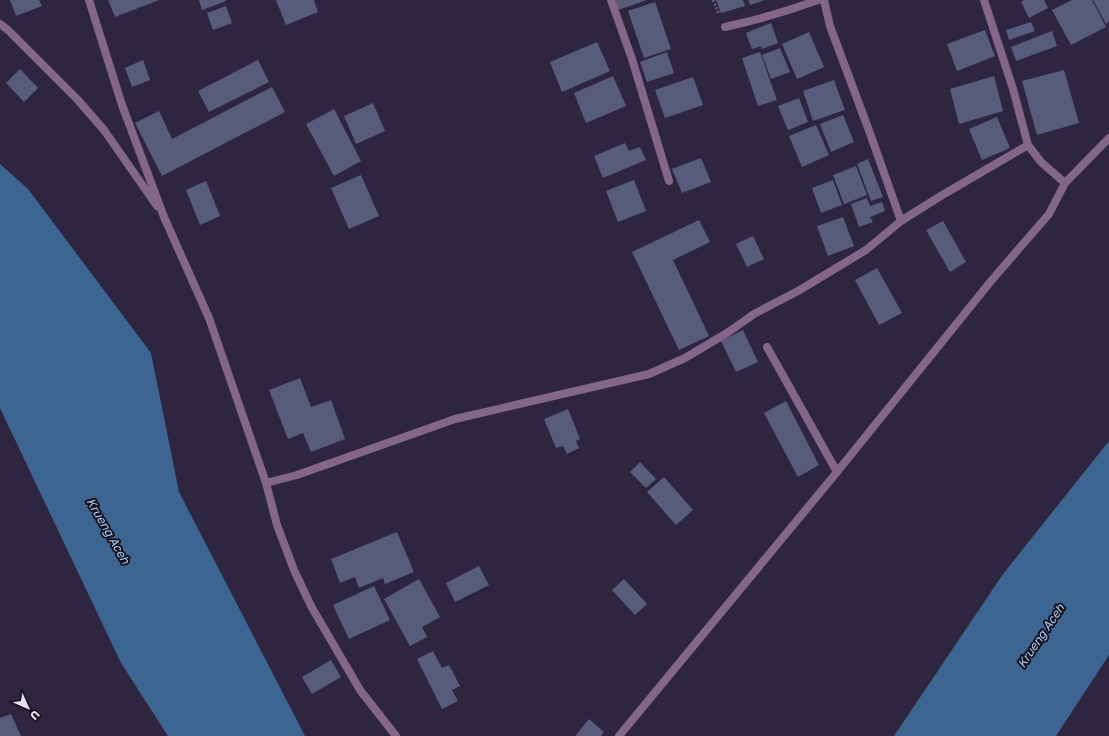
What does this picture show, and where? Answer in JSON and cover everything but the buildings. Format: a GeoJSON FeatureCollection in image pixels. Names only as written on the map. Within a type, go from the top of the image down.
{"type":"FeatureCollection","features":[{"type":"Feature","properties":{"kind":"street"},"geometry":{"type":"LineString","coordinates":[[88,0],[122,104],[164,217],[209,318],[266,483],[277,525],[294,570],[311,606],[360,690],[396,736]]}},
{"type":"Feature","properties":{"kind":"street"},"geometry":{"type":"LineString","coordinates":[[611,0],[632,59],[669,181]]}},
{"type":"Feature","properties":{"kind":"street"},"geometry":{"type":"LineString","coordinates":[[725,27],[792,10],[818,0]]}},
{"type":"Feature","properties":{"kind":"street"},"geometry":{"type":"LineString","coordinates":[[824,0],[830,26],[872,136],[900,221]]}},
{"type":"Feature","properties":{"kind":"street"},"geometry":{"type":"LineString","coordinates":[[984,0],[1014,89],[1028,145],[1041,162],[1065,183]]}},
{"type":"Feature","properties":{"kind":"street"},"geometry":{"type":"LineString","coordinates":[[0,24],[8,30],[76,99],[104,130],[164,217]]}},
{"type":"Feature","properties":{"kind":"street"},"geometry":{"type":"LineString","coordinates":[[619,736],[837,472],[991,281],[1049,214],[1065,183],[1109,138]]}},
{"type":"Feature","properties":{"kind":"street"},"geometry":{"type":"LineString","coordinates":[[266,483],[297,475],[455,419],[649,374],[685,358],[727,333],[754,314],[798,291],[866,250],[900,221],[1028,145]]}},
{"type":"Feature","properties":{"kind":"street"},"geometry":{"type":"LineString","coordinates":[[767,347],[837,472]]}},
{"type":"Feature","properties":{"kind":"water","name":"Krueng Aceh"},"geometry":{"type":"Polygon","coordinates":[[[0,164],[28,189],[151,353],[179,492],[305,736],[168,736],[121,663],[0,408],[0,164]]]}},
{"type":"Feature","properties":{"kind":"water","name":"Krueng Aceh"},"geometry":{"type":"Polygon","coordinates":[[[1109,441],[1109,655],[1056,736],[894,736],[1003,574],[1109,441]]]}}]}
